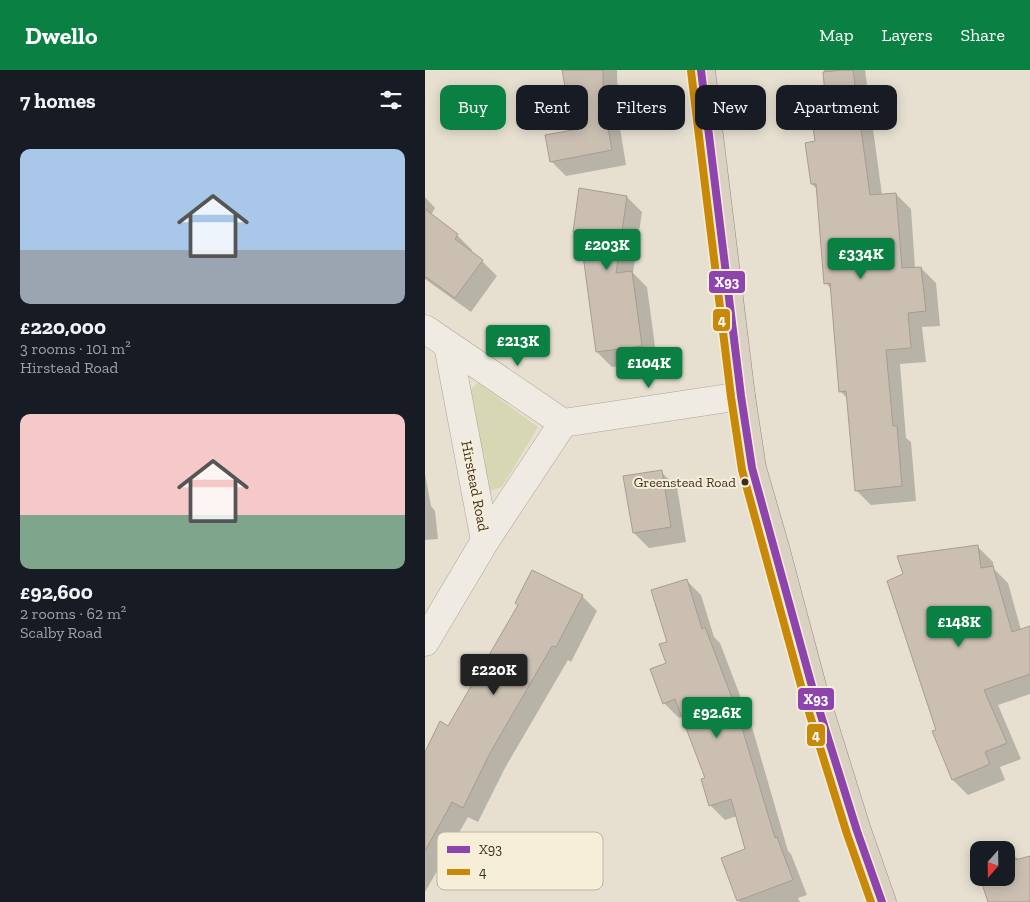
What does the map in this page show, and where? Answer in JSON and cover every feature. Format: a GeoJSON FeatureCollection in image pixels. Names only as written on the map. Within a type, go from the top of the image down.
{"type":"FeatureCollection","features":[{"type":"Feature","properties":{"kind":"highway"},"geometry":{"type":"LineString","coordinates":[[701,70],[741,396],[752,468],[813,690],[857,831],[882,902]]}},
{"type":"Feature","properties":{"kind":"street"},"geometry":{"type":"LineString","coordinates":[[425,329],[563,423],[741,396]]}},
{"type":"Feature","properties":{"kind":"street","name":"Hirstead Road"},"geometry":{"type":"LineString","coordinates":[[425,642],[485,541],[448,345]]}},
{"type":"Feature","properties":{"kind":"street"},"geometry":{"type":"LineString","coordinates":[[485,541],[563,423]]}},
{"type":"Feature","properties":{"kind":"green space"},"geometry":{"type":"Polygon","coordinates":[[[478,383],[538,427],[502,487],[490,491],[468,392],[478,383]]]}},
{"type":"Feature","properties":{"kind":"building"},"geometry":{"type":"Polygon","coordinates":[[[562,70],[603,70],[603,85],[598,85],[598,130],[608,130],[612,150],[550,162],[545,135],[573,130],[588,130],[588,85],[565,85],[562,70]]]}},
{"type":"Feature","properties":{"kind":"building"},"geometry":{"type":"Polygon","coordinates":[[[853,70],[855,85],[824,85],[823,72],[853,70]]]}},
{"type":"Feature","properties":{"kind":"building"},"geometry":{"type":"Polygon","coordinates":[[[813,130],[861,130],[870,195],[896,193],[902,268],[921,267],[926,311],[908,313],[911,348],[886,350],[893,426],[897,426],[902,486],[855,491],[846,391],[839,392],[830,283],[824,284],[816,184],[811,184],[805,143],[815,141],[813,130]]]}},
{"type":"Feature","properties":{"kind":"building"},"geometry":{"type":"Polygon","coordinates":[[[579,188],[627,196],[616,273],[632,271],[642,346],[596,352],[580,233],[573,232],[579,188]]]}},
{"type":"Feature","properties":{"kind":"building"},"geometry":{"type":"Polygon","coordinates":[[[425,209],[458,234],[455,239],[483,260],[455,298],[426,277],[425,279],[425,209]]]}},
{"type":"Feature","properties":{"kind":"building"},"geometry":{"type":"Polygon","coordinates":[[[662,470],[671,527],[633,533],[623,476],[662,470]]]}},
{"type":"Feature","properties":{"kind":"building"},"geometry":{"type":"Polygon","coordinates":[[[978,545],[981,568],[993,566],[1012,632],[1030,626],[1030,674],[984,690],[1007,743],[985,752],[990,764],[952,780],[932,731],[936,730],[887,581],[903,574],[897,556],[978,545]]]}},
{"type":"Feature","properties":{"kind":"building"},"geometry":{"type":"Polygon","coordinates":[[[532,570],[583,595],[556,647],[552,646],[490,753],[463,808],[452,802],[425,851],[425,752],[440,721],[448,726],[518,605],[515,603],[532,570]]]}},
{"type":"Feature","properties":{"kind":"building"},"geometry":{"type":"Polygon","coordinates":[[[687,579],[702,629],[705,627],[737,711],[775,838],[777,837],[793,880],[737,901],[721,858],[745,849],[731,799],[709,806],[701,779],[705,778],[675,699],[663,704],[650,669],[666,663],[659,644],[667,642],[651,590],[687,579]]]}},
{"type":"Feature","properties":{"kind":"building"},"geometry":{"type":"Polygon","coordinates":[[[1030,856],[1030,902],[988,902],[983,886],[1015,886],[1015,860],[1030,856]]]}},
{"type":"Feature","properties":{"kind":"transit line","name":"X93"},"geometry":{"type":"LineString","coordinates":[[701,70],[741,396],[752,468],[813,690],[857,831],[882,902]]}},
{"type":"Feature","properties":{"kind":"transit line","name":"4"},"geometry":{"type":"LineString","coordinates":[[691,71],[731,397],[742,470],[803,693],[847,834],[871,902]]}},
{"type":"Feature","properties":{"kind":"place","name":"Greenstead Road"},"geometry":{"type":"Point","coordinates":[745,482]}}]}
